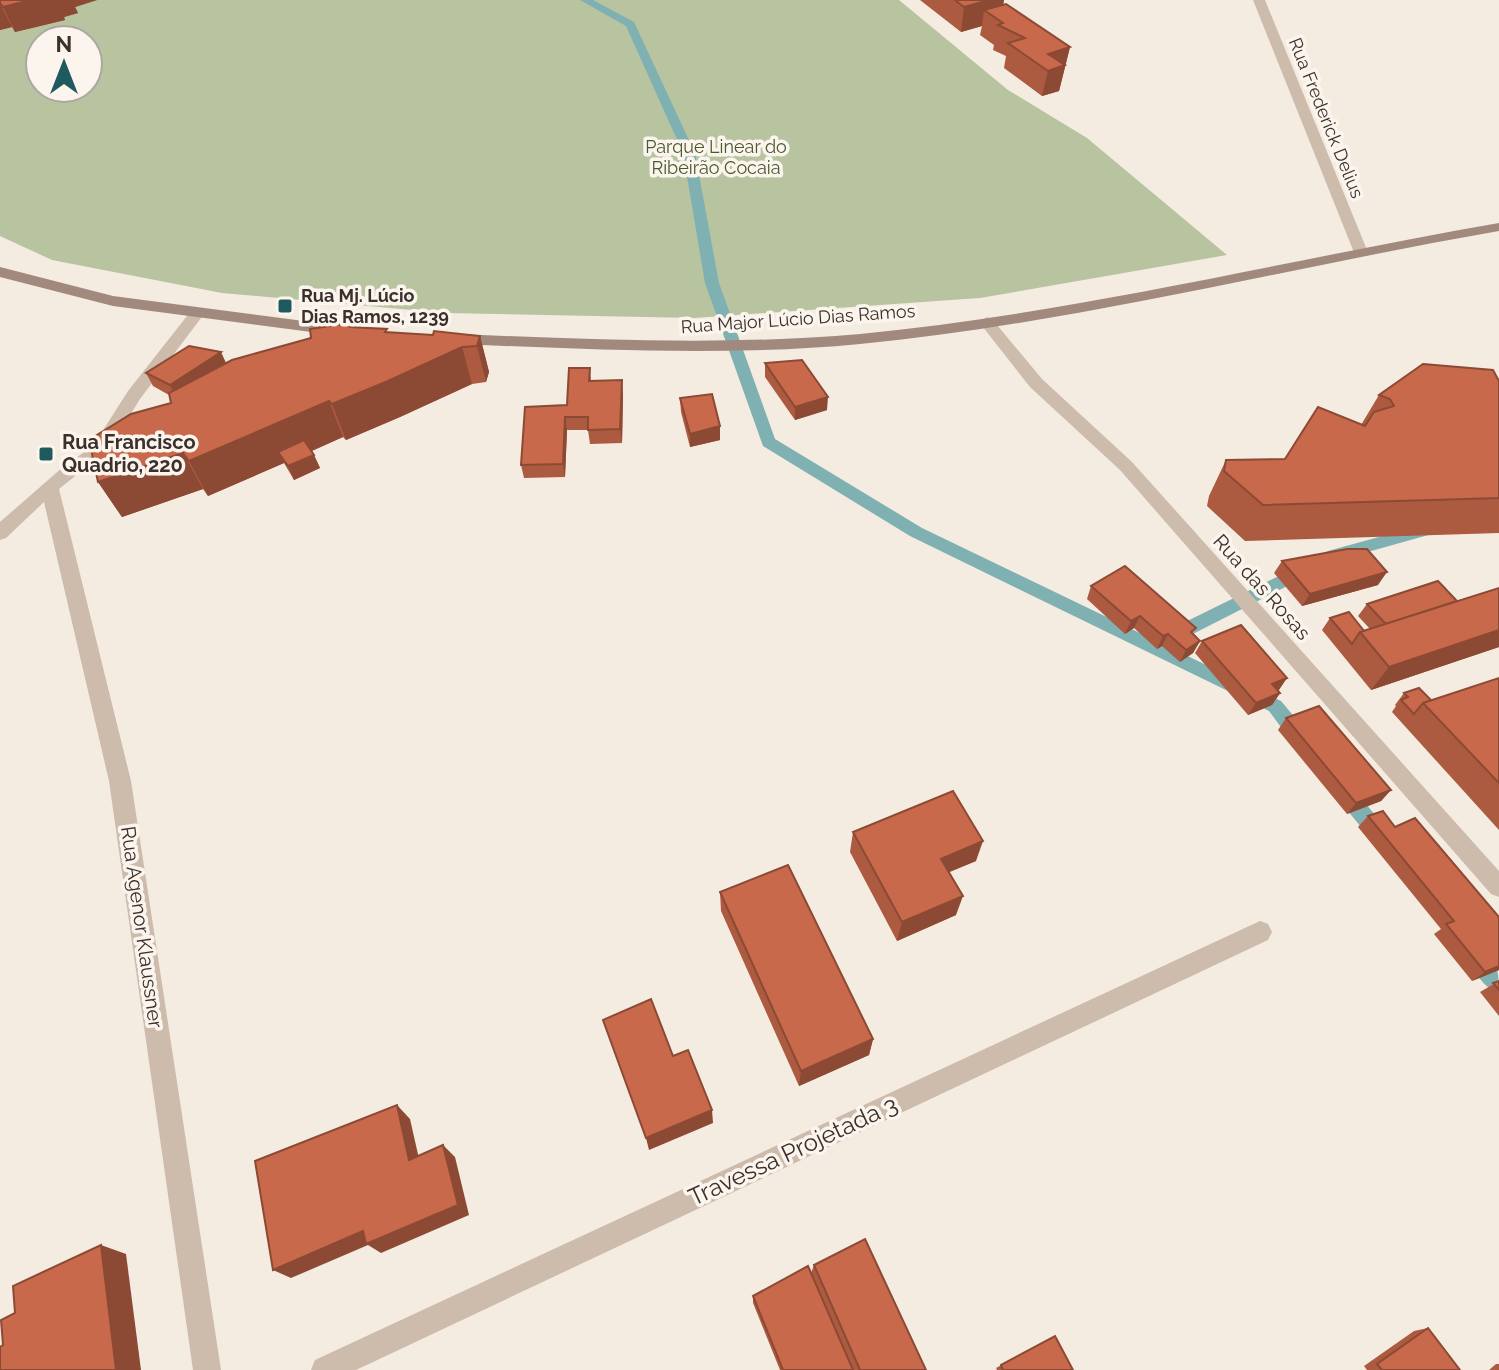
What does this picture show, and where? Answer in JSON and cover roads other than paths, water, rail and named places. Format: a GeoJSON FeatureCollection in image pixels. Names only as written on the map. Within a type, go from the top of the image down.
{"type":"FeatureCollection","features":[{"type":"Feature","properties":{"kind":"main road","name":"Rua Major Lúcio Dias Ramos"},"geometry":{"type":"LineString","coordinates":[[437,338],[695,348],[913,334],[1138,298],[1360,250],[1499,227]]}},
{"type":"Feature","properties":{"kind":"main road"},"geometry":{"type":"LineString","coordinates":[[0,272],[113,301],[196,314],[360,332]]}},
{"type":"Feature","properties":{"kind":"street","name":"Rua Frederick Delius"},"geometry":{"type":"LineString","coordinates":[[1259,0],[1360,250]]}},
{"type":"Feature","properties":{"kind":"street"},"geometry":{"type":"LineString","coordinates":[[100,449],[134,395],[196,314]]}},
{"type":"Feature","properties":{"kind":"street","name":"Rua das Rosas"},"geometry":{"type":"LineString","coordinates":[[987,322],[1036,383],[1126,466],[1499,887]]}},
{"type":"Feature","properties":{"kind":"street"},"geometry":{"type":"LineString","coordinates":[[303,344],[330,330]]}},
{"type":"Feature","properties":{"kind":"street"},"geometry":{"type":"LineString","coordinates":[[0,533],[100,449],[129,437]]}},
{"type":"Feature","properties":{"kind":"street","name":"Rua Agenor Klaussner"},"geometry":{"type":"LineString","coordinates":[[50,489],[120,781],[207,1370]]}},
{"type":"Feature","properties":{"kind":"street","name":"Travessa Projetada 3"},"geometry":{"type":"LineString","coordinates":[[325,1370],[1260,932]]}},
{"type":"Feature","properties":{"kind":"waterway"},"geometry":{"type":"LineString","coordinates":[[585,0],[630,24],[689,153],[712,283],[768,442],[916,532],[1275,706],[1301,739]]}},
{"type":"Feature","properties":{"kind":"waterway"},"geometry":{"type":"LineString","coordinates":[[1328,557],[1426,530]]}},
{"type":"Feature","properties":{"kind":"waterway"},"geometry":{"type":"LineString","coordinates":[[1171,637],[1301,571]]}},
{"type":"Feature","properties":{"kind":"waterway"},"geometry":{"type":"LineString","coordinates":[[1345,793],[1382,838]]}},
{"type":"Feature","properties":{"kind":"waterway"},"geometry":{"type":"LineString","coordinates":[[1476,955],[1499,984]]}},
{"type":"Feature","properties":{"kind":"place","name":"Rua Mj. Lúcio Dias Ramos, 1239"},"geometry":{"type":"Point","coordinates":[285,306]}},
{"type":"Feature","properties":{"kind":"place","name":"Rua Francisco Quadrio, 220"},"geometry":{"type":"Point","coordinates":[46,454]}},
{"type":"Feature","properties":{"kind":"park label","name":"Parque Linear do Ribeirão Cocaia"},"geometry":{"type":"Point","coordinates":[716,157]}}]}
